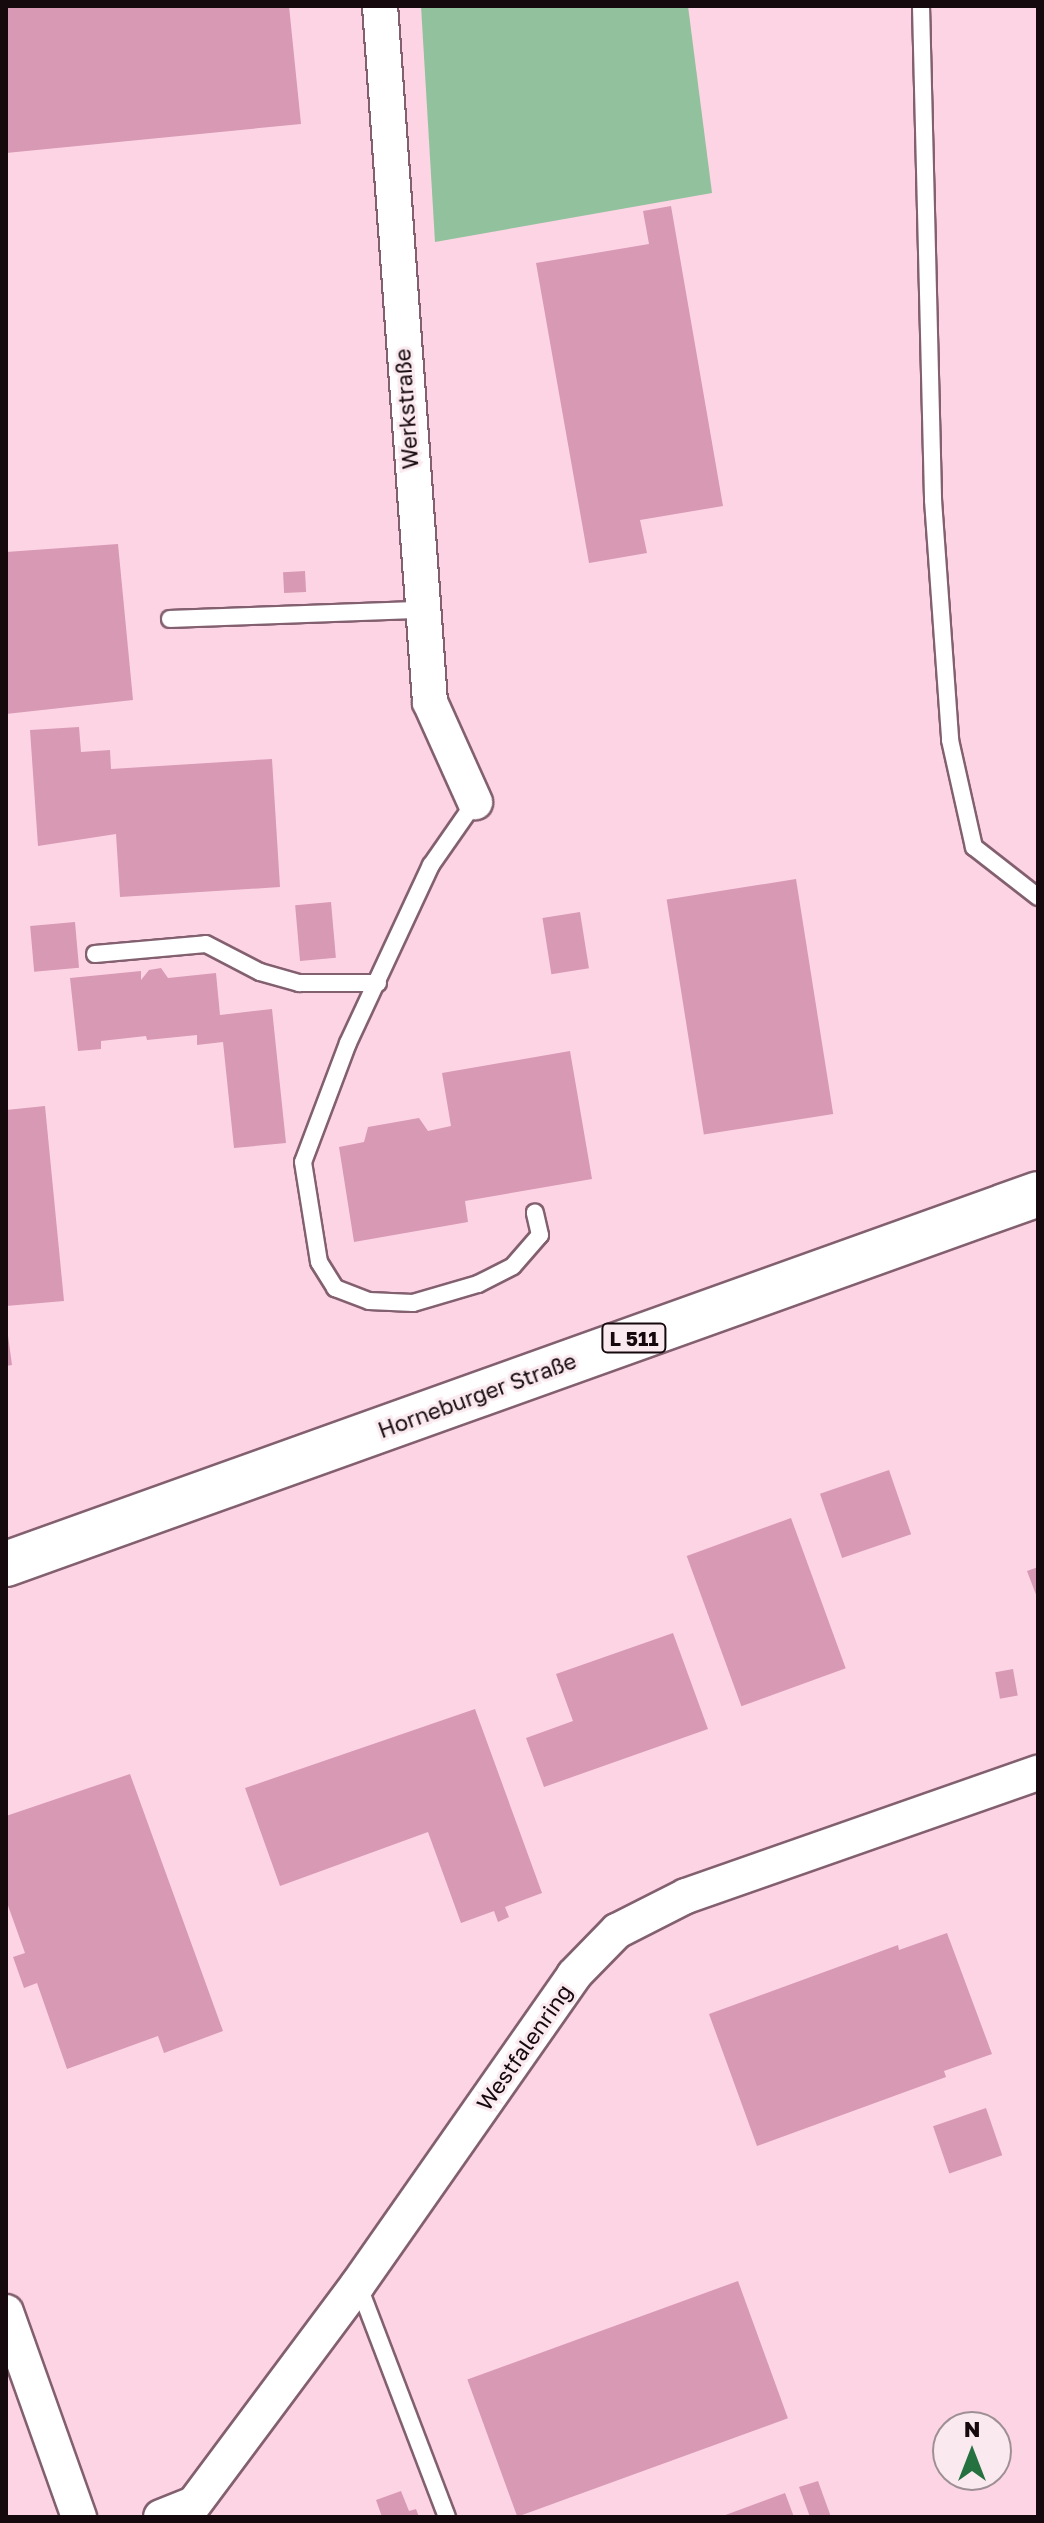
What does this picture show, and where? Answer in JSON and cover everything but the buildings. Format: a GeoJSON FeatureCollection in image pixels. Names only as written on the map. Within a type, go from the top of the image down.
{"type":"FeatureCollection","features":[{"type":"Feature","properties":{"kind":"main road","name":"Horneburger Straße"},"geometry":{"type":"LineString","coordinates":[[6,1564],[1038,1194]]}},
{"type":"Feature","properties":{"kind":"street","name":"Werkstraße"},"geometry":{"type":"LineString","coordinates":[[380,6],[430,702],[475,802]]}},
{"type":"Feature","properties":{"kind":"street","name":"Westfalenring"},"geometry":{"type":"LineString","coordinates":[[161,2517],[194,2504],[358,2284],[574,1975],[617,1931],[686,1896],[1038,1773]]}},
{"type":"Feature","properties":{"kind":"street"},"geometry":{"type":"LineString","coordinates":[[6,2312],[79,2517]]}},
{"type":"Feature","properties":{"kind":"lane"},"geometry":{"type":"LineString","coordinates":[[921,6],[933,500],[950,740],[974,847],[1038,897]]}},
{"type":"Feature","properties":{"kind":"lane"},"geometry":{"type":"LineString","coordinates":[[170,619],[421,610]]}},
{"type":"Feature","properties":{"kind":"lane"},"geometry":{"type":"LineString","coordinates":[[475,802],[431,865],[348,1043],[303,1162],[319,1262],[335,1288],[369,1301],[413,1303],[478,1284],[513,1266],[540,1235],[535,1213]]}},
{"type":"Feature","properties":{"kind":"lane"},"geometry":{"type":"LineString","coordinates":[[95,954],[206,944],[260,972],[299,983],[378,983]]}},
{"type":"Feature","properties":{"kind":"lane"},"geometry":{"type":"LineString","coordinates":[[358,2284],[447,2517]]}},
{"type":"Feature","properties":{"kind":"green space"},"geometry":{"type":"Polygon","coordinates":[[[421,6],[688,6],[712,193],[435,242],[421,6]]]}}]}
